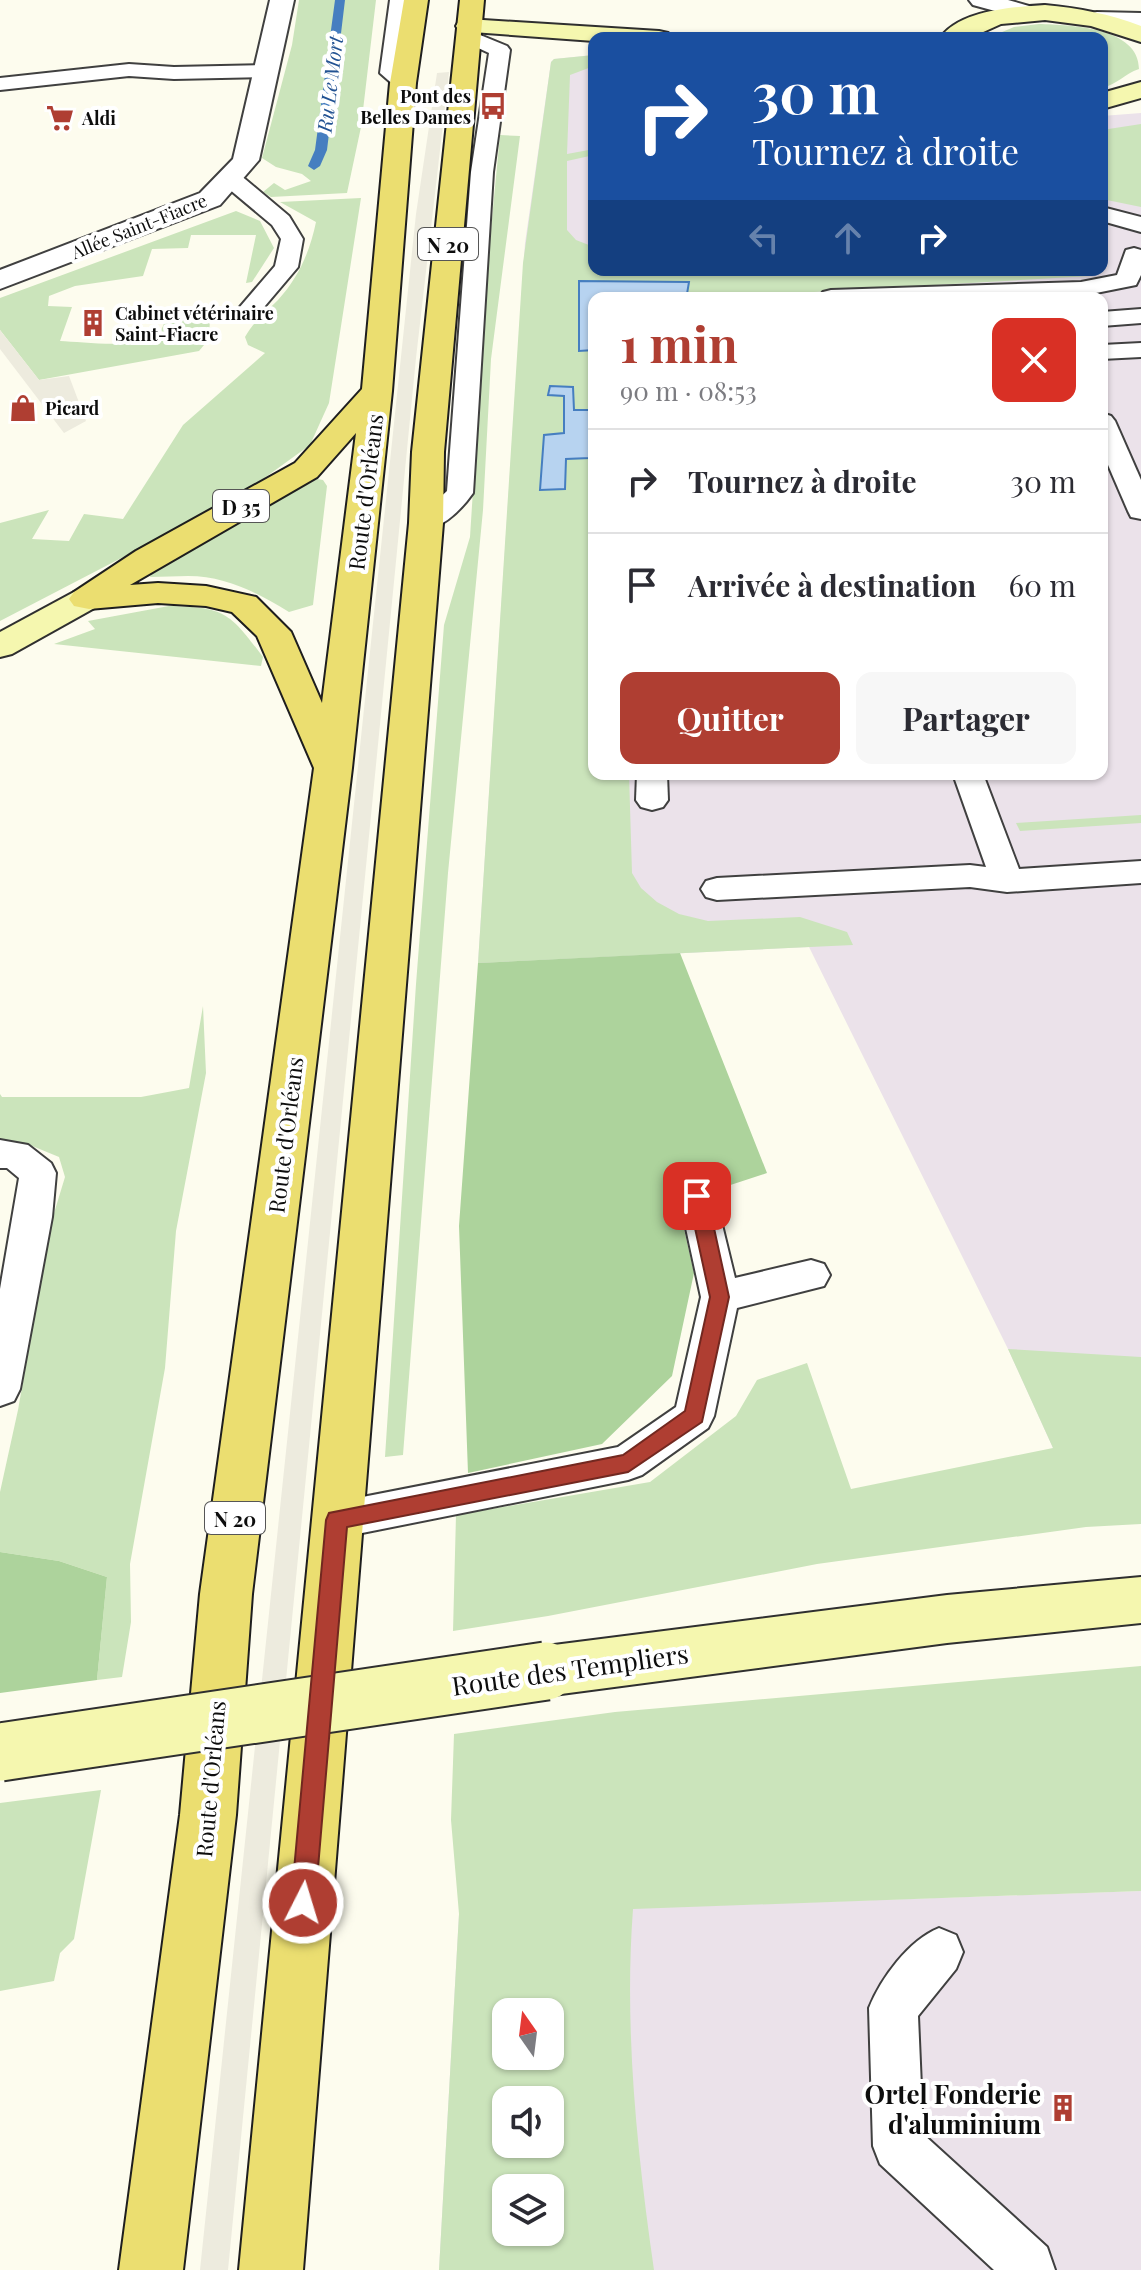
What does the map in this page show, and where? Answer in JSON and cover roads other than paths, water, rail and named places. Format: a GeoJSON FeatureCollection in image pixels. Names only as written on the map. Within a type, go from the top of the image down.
{"type":"FeatureCollection","features":[{"type":"Feature","properties":{"kind":"main road","name":"Route d'Orléans"},"geometry":{"type":"LineString","coordinates":[[151,2270],[208,1815],[226,1594],[333,768],[377,391],[403,83],[416,0]]}},
{"type":"Feature","properties":{"kind":"main road","name":"N 20"},"geometry":{"type":"LineString","coordinates":[[271,2270],[426,523],[428,452],[470,18]]}},
{"type":"Feature","properties":{"kind":"main road","name":"D 35"},"geometry":{"type":"LineString","coordinates":[[86,599],[148,558],[306,470],[377,391]]}},
{"type":"Feature","properties":{"kind":"main road","name":"D 35"},"geometry":{"type":"LineString","coordinates":[[86,599],[158,593],[206,596],[244,604],[273,632],[333,768]]}},
{"type":"Feature","properties":{"kind":"street","name":"Allée Saint-Fiacre"},"geometry":{"type":"LineString","coordinates":[[0,280],[179,213],[210,199],[231,179],[246,160],[282,0]]}},
{"type":"Feature","properties":{"kind":"street"},"geometry":{"type":"LineString","coordinates":[[981,0],[1028,13]]}},
{"type":"Feature","properties":{"kind":"street"},"geometry":{"type":"LineString","coordinates":[[952,7],[960,32],[994,17],[1028,13],[1077,15],[1141,35]]}},
{"type":"Feature","properties":{"kind":"street"},"geometry":{"type":"LineString","coordinates":[[470,18],[588,33]]}},
{"type":"Feature","properties":{"kind":"street"},"geometry":{"type":"LineString","coordinates":[[1097,19],[1141,20]]}},
{"type":"Feature","properties":{"kind":"street"},"geometry":{"type":"LineString","coordinates":[[1108,100],[1141,90]]}},
{"type":"Feature","properties":{"kind":"street"},"geometry":{"type":"LineString","coordinates":[[1108,102],[1141,105]]}},
{"type":"Feature","properties":{"kind":"street","name":"D 35"},"geometry":{"type":"LineString","coordinates":[[0,646],[86,599]]}},
{"type":"Feature","properties":{"kind":"street","name":"Route des Templiers"},"geometry":{"type":"LineString","coordinates":[[0,1752],[546,1671],[947,1619],[1141,1600]]}},
{"type":"Feature","properties":{"kind":"lane"},"geometry":{"type":"LineString","coordinates":[[400,0],[390,73],[403,83]]}},
{"type":"Feature","properties":{"kind":"lane"},"geometry":{"type":"LineString","coordinates":[[0,84],[129,70],[174,73],[266,71]]}},
{"type":"Feature","properties":{"kind":"lane"},"geometry":{"type":"LineString","coordinates":[[231,179],[281,221],[292,239],[286,267],[251,308]]}},
{"type":"Feature","properties":{"kind":"lane"},"geometry":{"type":"LineString","coordinates":[[1108,216],[1141,225]]}},
{"type":"Feature","properties":{"kind":"lane"},"geometry":{"type":"LineString","coordinates":[[998,292],[1081,289],[1128,280],[1138,254],[1108,257]]}},
{"type":"Feature","properties":{"kind":"lane"},"geometry":{"type":"LineString","coordinates":[[1108,319],[1141,316]]}},
{"type":"Feature","properties":{"kind":"lane"},"geometry":{"type":"LineString","coordinates":[[1108,352],[1141,350]]}},
{"type":"Feature","properties":{"kind":"lane"},"geometry":{"type":"LineString","coordinates":[[1111,466],[1141,511]]}},
{"type":"Feature","properties":{"kind":"lane"},"geometry":{"type":"LineString","coordinates":[[970,780],[1007,881]]}},
{"type":"Feature","properties":{"kind":"lane"},"geometry":{"type":"LineString","coordinates":[[717,889],[970,876],[1007,881],[1141,872]]}},
{"type":"Feature","properties":{"kind":"lane"},"geometry":{"type":"LineString","coordinates":[[0,1154],[15,1155],[38,1173],[33,1217],[0,1389]]}},
{"type":"Feature","properties":{"kind":"lane"},"geometry":{"type":"LineString","coordinates":[[337,1520],[628,1463],[694,1416],[720,1297],[697,1196]]}},
{"type":"Feature","properties":{"kind":"lane"},"geometry":{"type":"LineString","coordinates":[[720,1297],[811,1275]]}},
{"type":"Feature","properties":{"kind":"lane"},"geometry":{"type":"LineString","coordinates":[[939,1952],[893,2008],[898,2146],[1029,2270]]}},
{"type":"Feature","properties":{"kind":"water"},"geometry":{"type":"Polygon","coordinates":[[[579,281],[689,282],[687,292],[588,292],[588,350],[579,351],[579,281]]]}},
{"type":"Feature","properties":{"kind":"water"},"geometry":{"type":"Polygon","coordinates":[[[550,386],[573,387],[574,410],[588,410],[588,458],[566,459],[565,489],[540,490],[544,435],[564,433],[564,396],[548,395],[550,386]]]}},
{"type":"Feature","properties":{"kind":"waterway","name":"Ru Le Mort"},"geometry":{"type":"LineString","coordinates":[[314,166],[321,150],[340,0]]}},
{"type":"Feature","properties":{"kind":"place","name":"Pont des Belles Dames"},"geometry":{"type":"Point","coordinates":[493,106]}},
{"type":"Feature","properties":{"kind":"place","name":"Aldi"},"geometry":{"type":"Point","coordinates":[60,118]}},
{"type":"Feature","properties":{"kind":"place","name":"Cabinet vétérinaire Saint-Fiacre"},"geometry":{"type":"Point","coordinates":[93,323]}},
{"type":"Feature","properties":{"kind":"place","name":"Picard"},"geometry":{"type":"Point","coordinates":[23,408]}},
{"type":"Feature","properties":{"kind":"place","name":"Ortel Fonderie d'aluminium"},"geometry":{"type":"Point","coordinates":[1063,2108]}}]}
